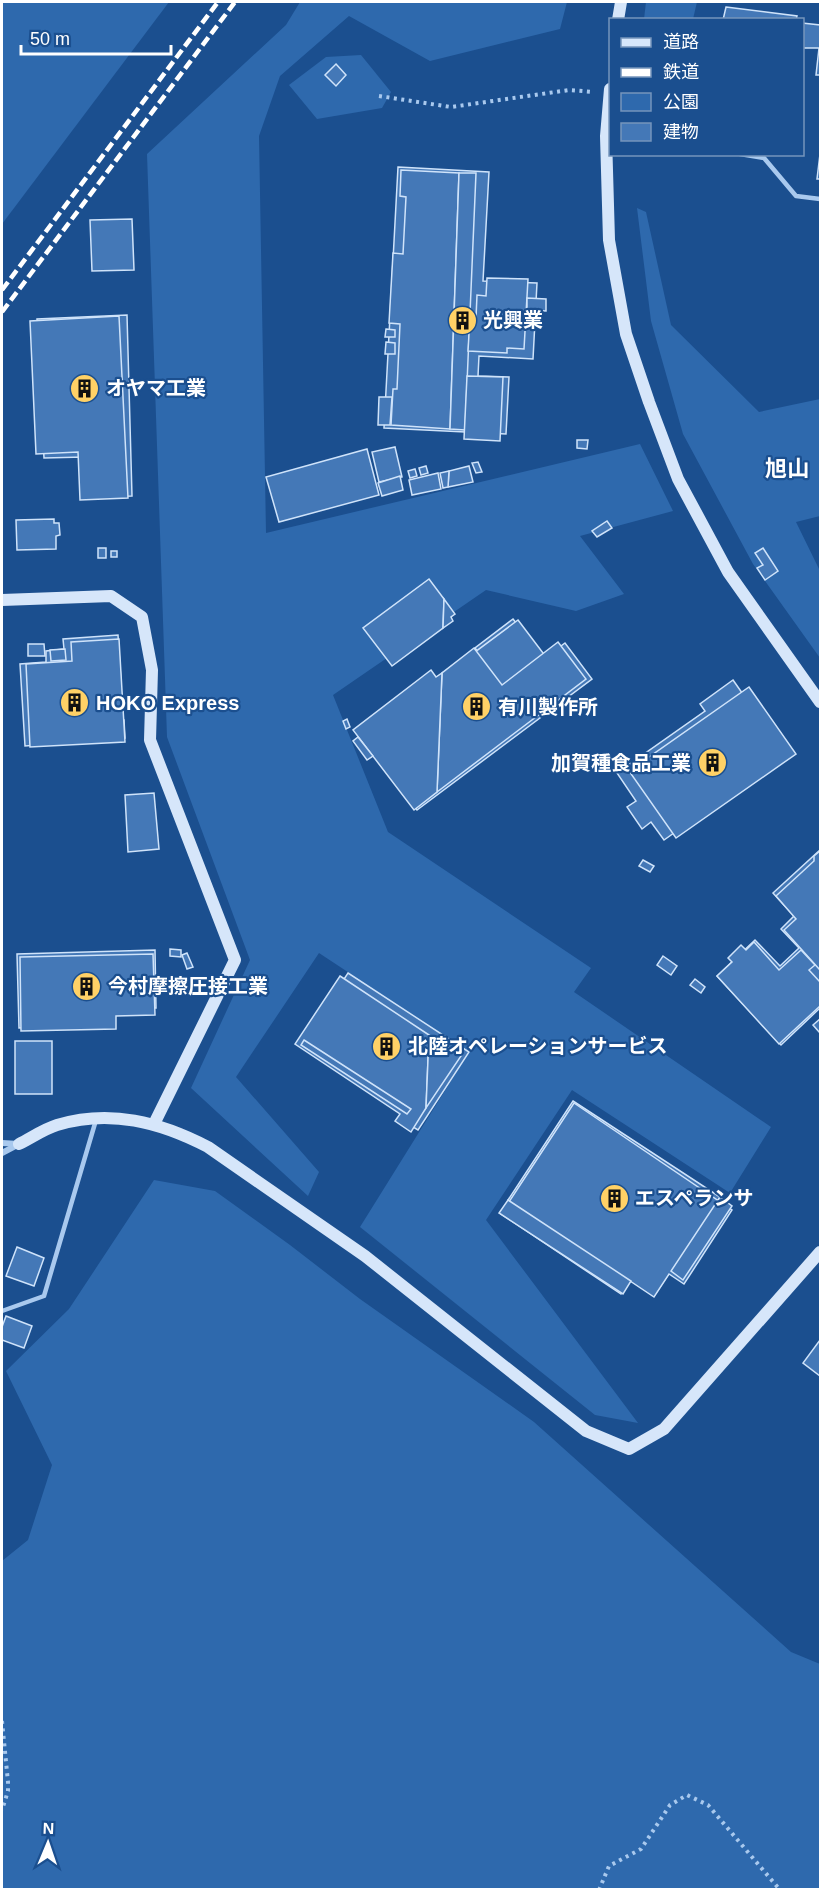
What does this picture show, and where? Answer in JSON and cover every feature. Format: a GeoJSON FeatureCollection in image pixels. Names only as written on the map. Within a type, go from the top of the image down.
{"type":"FeatureCollection","features":[{"type":"Feature","properties":{"kind":"street"},"geometry":{"type":"LineString","coordinates":[[618,18],[621,2]]}},
{"type":"Feature","properties":{"kind":"street"},"geometry":{"type":"LineString","coordinates":[[609,114],[609,240],[626,334],[670,457],[678,479],[728,572],[820,702]]}},
{"type":"Feature","properties":{"kind":"street"},"geometry":{"type":"LineString","coordinates":[[2,600],[111,596],[142,617],[152,670],[150,740],[235,960],[154,1124]]}},
{"type":"Feature","properties":{"kind":"street"},"geometry":{"type":"LineString","coordinates":[[2,1153],[56,1125],[96,1118],[124,1118],[154,1124],[188,1136],[208,1147],[365,1256],[586,1431],[629,1449],[664,1429],[820,1252]]}},
{"type":"Feature","properties":{"kind":"street"},"geometry":{"type":"LineString","coordinates":[[2,1143],[19,1144]]}},
{"type":"Feature","properties":{"kind":"lane"},"geometry":{"type":"LineString","coordinates":[[752,156],[764,158],[796,196],[820,199]]}},
{"type":"Feature","properties":{"kind":"lane"},"geometry":{"type":"LineString","coordinates":[[2,1311],[44,1296],[96,1118]]}},
{"type":"Feature","properties":{"kind":"path"},"geometry":{"type":"LineString","coordinates":[[379,96],[451,107],[569,90],[609,91]]}},
{"type":"Feature","properties":{"kind":"path"},"geometry":{"type":"LineString","coordinates":[[2,1721],[8,1782],[6,1800],[2,1810]]}},
{"type":"Feature","properties":{"kind":"path"},"geometry":{"type":"LineString","coordinates":[[599,1890],[609,1866],[641,1849],[670,1805],[687,1796],[708,1805],[780,1890]]}},
{"type":"Feature","properties":{"kind":"green space"},"geometry":{"type":"Polygon","coordinates":[[[2,2],[169,2],[2,224],[2,2]]]}},
{"type":"Feature","properties":{"kind":"green space"},"geometry":{"type":"Polygon","coordinates":[[[300,2],[567,2],[560,29],[430,61],[349,16],[280,76],[259,136],[266,533],[640,444],[673,511],[580,536],[624,594],[576,611],[486,590],[333,695],[388,832],[591,968],[574,992],[771,1127],[730,1193],[572,1090],[486,1220],[638,1423],[595,1415],[360,1227],[469,1052],[319,953],[236,1077],[319,1172],[308,1196],[191,1088],[250,960],[167,737],[147,154],[286,25],[300,2]]]}},
{"type":"Feature","properties":{"kind":"green space"},"geometry":{"type":"Polygon","coordinates":[[[646,2],[697,2],[693,18],[644,18],[646,2]]]}},
{"type":"Feature","properties":{"kind":"green space"},"geometry":{"type":"Polygon","coordinates":[[[361,55],[391,92],[382,108],[317,119],[289,85],[326,57],[361,55]]]}},
{"type":"Feature","properties":{"kind":"green space"},"geometry":{"type":"Polygon","coordinates":[[[637,208],[646,212],[671,325],[759,412],[820,399],[820,516],[796,522],[820,571],[820,658],[753,564],[683,434],[651,321],[637,208]]]}},
{"type":"Feature","properties":{"kind":"green space"},"geometry":{"type":"Polygon","coordinates":[[[154,1180],[215,1191],[360,1299],[534,1422],[791,1652],[820,1664],[820,1889],[2,1889],[2,1561],[28,1540],[52,1465],[6,1371],[69,1309],[154,1180]]]}},
{"type":"Feature","properties":{"kind":"building"},"geometry":{"type":"Polygon","coordinates":[[[726,7],[797,16],[796,18],[723,18],[726,7]]]}},
{"type":"Feature","properties":{"kind":"building"},"geometry":{"type":"Polygon","coordinates":[[[804,23],[820,25],[820,75],[816,75],[819,48],[804,48],[804,23]]]}},
{"type":"Feature","properties":{"kind":"building"},"geometry":{"type":"Polygon","coordinates":[[[336,64],[346,75],[336,86],[325,75],[336,64]]]}},
{"type":"Feature","properties":{"kind":"building"},"geometry":{"type":"Polygon","coordinates":[[[820,154],[820,179],[817,179],[820,154]]]}},
{"type":"Feature","properties":{"kind":"building","name":"光興業"},"geometry":{"type":"Polygon","coordinates":[[[398,167],[489,172],[483,281],[537,283],[533,359],[479,356],[478,376],[509,377],[506,434],[384,428],[398,167]]]}},
{"type":"Feature","properties":{"kind":"building"},"geometry":{"type":"Polygon","coordinates":[[[401,170],[459,173],[450,429],[391,425],[393,389],[397,389],[400,324],[389,323],[393,253],[403,254],[406,197],[400,196],[401,170]]]}},
{"type":"Feature","properties":{"kind":"building"},"geometry":{"type":"Polygon","coordinates":[[[459,173],[476,173],[465,430],[450,429],[459,173]]]}},
{"type":"Feature","properties":{"kind":"building"},"geometry":{"type":"Polygon","coordinates":[[[132,219],[134,270],[92,271],[90,220],[132,219]]]}},
{"type":"Feature","properties":{"kind":"building"},"geometry":{"type":"Polygon","coordinates":[[[487,278],[528,279],[524,349],[507,348],[507,353],[468,351],[470,317],[476,318],[477,295],[486,296],[487,278]]]}},
{"type":"Feature","properties":{"kind":"building"},"geometry":{"type":"Polygon","coordinates":[[[527,298],[546,299],[546,311],[527,310],[527,298]]]}},
{"type":"Feature","properties":{"kind":"building","name":"オヤマ工業"},"geometry":{"type":"Polygon","coordinates":[[[127,315],[132,496],[86,497],[84,457],[44,458],[37,319],[127,315]]]}},
{"type":"Feature","properties":{"kind":"building","name":"オヤマ工業"},"geometry":{"type":"Polygon","coordinates":[[[119,316],[128,498],[80,500],[78,452],[36,454],[30,321],[119,316]]]}},
{"type":"Feature","properties":{"kind":"building"},"geometry":{"type":"Polygon","coordinates":[[[386,329],[395,330],[395,337],[385,337],[386,329]]]}},
{"type":"Feature","properties":{"kind":"building"},"geometry":{"type":"Polygon","coordinates":[[[386,342],[395,343],[395,354],[385,354],[386,342]]]}},
{"type":"Feature","properties":{"kind":"building"},"geometry":{"type":"Polygon","coordinates":[[[467,376],[503,377],[500,441],[464,439],[467,376]]]}},
{"type":"Feature","properties":{"kind":"building"},"geometry":{"type":"Polygon","coordinates":[[[379,397],[392,397],[390,425],[378,425],[379,397]]]}},
{"type":"Feature","properties":{"kind":"building"},"geometry":{"type":"Polygon","coordinates":[[[577,440],[588,440],[587,449],[577,448],[577,440]]]}},
{"type":"Feature","properties":{"kind":"building"},"geometry":{"type":"Polygon","coordinates":[[[395,447],[402,477],[379,482],[372,452],[395,447]]]}},
{"type":"Feature","properties":{"kind":"building"},"geometry":{"type":"Polygon","coordinates":[[[367,449],[379,495],[279,522],[266,477],[367,449]]]}},
{"type":"Feature","properties":{"kind":"building"},"geometry":{"type":"Polygon","coordinates":[[[478,462],[482,472],[476,473],[472,463],[478,462]]]}},
{"type":"Feature","properties":{"kind":"building"},"geometry":{"type":"Polygon","coordinates":[[[426,466],[428,473],[421,475],[419,468],[426,466]]]}},
{"type":"Feature","properties":{"kind":"building"},"geometry":{"type":"Polygon","coordinates":[[[469,466],[473,482],[448,487],[449,471],[469,466]]]}},
{"type":"Feature","properties":{"kind":"building"},"geometry":{"type":"Polygon","coordinates":[[[415,469],[417,476],[410,478],[408,471],[415,469]]]}},
{"type":"Feature","properties":{"kind":"building"},"geometry":{"type":"Polygon","coordinates":[[[449,471],[448,487],[443,488],[440,473],[449,471]]]}},
{"type":"Feature","properties":{"kind":"building"},"geometry":{"type":"Polygon","coordinates":[[[438,473],[441,489],[412,495],[409,480],[438,473]]]}},
{"type":"Feature","properties":{"kind":"building"},"geometry":{"type":"Polygon","coordinates":[[[400,476],[403,490],[382,496],[378,483],[400,476]]]}},
{"type":"Feature","properties":{"kind":"building"},"geometry":{"type":"Polygon","coordinates":[[[54,519],[54,523],[59,523],[60,535],[56,536],[56,549],[17,550],[16,520],[54,519]]]}},
{"type":"Feature","properties":{"kind":"building"},"geometry":{"type":"Polygon","coordinates":[[[607,521],[612,528],[597,537],[592,531],[607,521]]]}},
{"type":"Feature","properties":{"kind":"building"},"geometry":{"type":"Polygon","coordinates":[[[98,548],[106,548],[106,558],[98,558],[98,548]]]}},
{"type":"Feature","properties":{"kind":"building"},"geometry":{"type":"Polygon","coordinates":[[[763,548],[778,571],[765,580],[757,568],[763,565],[755,553],[763,548]]]}},
{"type":"Feature","properties":{"kind":"building"},"geometry":{"type":"Polygon","coordinates":[[[111,551],[117,551],[117,557],[111,557],[111,551]]]}},
{"type":"Feature","properties":{"kind":"building"},"geometry":{"type":"Polygon","coordinates":[[[429,579],[444,599],[443,628],[392,666],[363,628],[429,579]]]}},
{"type":"Feature","properties":{"kind":"building"},"geometry":{"type":"Polygon","coordinates":[[[444,599],[455,614],[451,617],[453,621],[443,628],[444,599]]]}},
{"type":"Feature","properties":{"kind":"building"},"geometry":{"type":"Polygon","coordinates":[[[513,619],[541,655],[502,684],[475,648],[513,619]]]}},
{"type":"Feature","properties":{"kind":"building","name":"有川製作所"},"geometry":{"type":"Polygon","coordinates":[[[518,620],[546,657],[565,643],[592,679],[417,810],[362,736],[518,620]]]}},
{"type":"Feature","properties":{"kind":"building","name":"HOKO Express"},"geometry":{"type":"Polygon","coordinates":[[[118,635],[121,682],[113,683],[116,720],[124,720],[125,738],[25,746],[20,664],[46,662],[46,651],[64,649],[63,639],[118,635]]]}},
{"type":"Feature","properties":{"kind":"building","name":"HOKO Express"},"geometry":{"type":"Polygon","coordinates":[[[119,639],[125,742],[30,747],[26,664],[72,661],[71,642],[119,639]]]}},
{"type":"Feature","properties":{"kind":"building"},"geometry":{"type":"Polygon","coordinates":[[[558,642],[586,679],[437,792],[442,673],[474,648],[502,685],[558,642]]]}},
{"type":"Feature","properties":{"kind":"building"},"geometry":{"type":"Polygon","coordinates":[[[28,644],[44,644],[45,656],[28,656],[28,644]]]}},
{"type":"Feature","properties":{"kind":"building"},"geometry":{"type":"Polygon","coordinates":[[[65,649],[66,660],[51,661],[50,650],[65,649]]]}},
{"type":"Feature","properties":{"kind":"building"},"geometry":{"type":"Polygon","coordinates":[[[431,670],[436,677],[442,673],[437,792],[414,810],[353,730],[431,670]]]}},
{"type":"Feature","properties":{"kind":"building","name":"加賀種食品工業"},"geometry":{"type":"Polygon","coordinates":[[[733,680],[785,754],[664,840],[651,822],[642,829],[627,807],[636,801],[617,773],[705,711],[700,704],[733,680]]]}},
{"type":"Feature","properties":{"kind":"building","name":"加賀種食品工業"},"geometry":{"type":"Polygon","coordinates":[[[749,687],[796,754],[676,838],[629,771],[749,687]]]}},
{"type":"Feature","properties":{"kind":"building"},"geometry":{"type":"Polygon","coordinates":[[[347,719],[350,727],[346,729],[343,721],[347,719]]]}},
{"type":"Feature","properties":{"kind":"building"},"geometry":{"type":"Polygon","coordinates":[[[358,737],[373,756],[367,760],[353,741],[358,737]]]}},
{"type":"Feature","properties":{"kind":"building"},"geometry":{"type":"Polygon","coordinates":[[[154,793],[159,849],[128,852],[125,795],[154,793]]]}},
{"type":"Feature","properties":{"kind":"building"},"geometry":{"type":"Polygon","coordinates":[[[820,850],[820,1008],[781,1045],[717,976],[755,940],[780,966],[799,948],[781,929],[794,916],[773,893],[820,850]]]}},
{"type":"Feature","properties":{"kind":"building"},"geometry":{"type":"Polygon","coordinates":[[[820,851],[820,970],[784,930],[796,919],[776,896],[814,861],[814,856],[820,851]]]}},
{"type":"Feature","properties":{"kind":"building"},"geometry":{"type":"Polygon","coordinates":[[[643,860],[654,866],[650,872],[639,866],[643,860]]]}},
{"type":"Feature","properties":{"kind":"building"},"geometry":{"type":"Polygon","coordinates":[[[754,942],[779,970],[801,950],[815,965],[809,970],[820,982],[820,1006],[779,1044],[717,976],[732,962],[728,958],[741,945],[746,950],[754,942]]]}},
{"type":"Feature","properties":{"kind":"building"},"geometry":{"type":"Polygon","coordinates":[[[170,949],[181,950],[181,957],[170,956],[170,949]]]}},
{"type":"Feature","properties":{"kind":"building","name":"今村摩擦圧接工業"},"geometry":{"type":"Polygon","coordinates":[[[155,950],[156,1008],[142,1008],[142,1015],[126,1015],[126,1010],[115,1010],[115,1018],[73,1019],[73,1026],[19,1028],[17,954],[155,950]]]}},
{"type":"Feature","properties":{"kind":"building"},"geometry":{"type":"Polygon","coordinates":[[[187,953],[193,967],[187,969],[182,955],[187,953]]]}},
{"type":"Feature","properties":{"kind":"building","name":"今村摩擦圧接工業"},"geometry":{"type":"Polygon","coordinates":[[[153,954],[155,1015],[116,1016],[116,1029],[21,1031],[20,957],[153,954]]]}},
{"type":"Feature","properties":{"kind":"building"},"geometry":{"type":"Polygon","coordinates":[[[663,956],[677,966],[671,975],[657,965],[663,956]]]}},
{"type":"Feature","properties":{"kind":"building","name":"北陸オペレーションサービス"},"geometry":{"type":"Polygon","coordinates":[[[348,973],[469,1052],[418,1130],[403,1121],[411,1109],[304,1040],[348,973]]]}},
{"type":"Feature","properties":{"kind":"building","name":"北陸オペレーションサービス"},"geometry":{"type":"Polygon","coordinates":[[[340,976],[429,1035],[426,1108],[411,1132],[395,1121],[400,1114],[295,1044],[340,976]]]}},
{"type":"Feature","properties":{"kind":"building"},"geometry":{"type":"Polygon","coordinates":[[[695,979],[705,987],[701,993],[690,985],[695,979]]]}},
{"type":"Feature","properties":{"kind":"building"},"geometry":{"type":"Polygon","coordinates":[[[820,1019],[820,1033],[813,1025],[820,1019]]]}},
{"type":"Feature","properties":{"kind":"building"},"geometry":{"type":"Polygon","coordinates":[[[429,1035],[461,1056],[426,1108],[429,1035]]]}},
{"type":"Feature","properties":{"kind":"building"},"geometry":{"type":"Polygon","coordinates":[[[304,1040],[411,1109],[407,1114],[301,1045],[304,1040]]]}},
{"type":"Feature","properties":{"kind":"building"},"geometry":{"type":"Polygon","coordinates":[[[15,1041],[52,1041],[52,1094],[15,1094],[15,1041]]]}},
{"type":"Feature","properties":{"kind":"building","name":"エスペランサ"},"geometry":{"type":"Polygon","coordinates":[[[573,1101],[720,1197],[654,1296],[508,1200],[573,1101]]]}},
{"type":"Feature","properties":{"kind":"building","name":"エスペランサ"},"geometry":{"type":"Polygon","coordinates":[[[574,1103],[732,1210],[684,1284],[669,1274],[654,1297],[630,1281],[621,1294],[501,1214],[574,1103]]]}},
{"type":"Feature","properties":{"kind":"building"},"geometry":{"type":"Polygon","coordinates":[[[720,1197],[732,1206],[683,1280],[671,1271],[720,1197]]]}},
{"type":"Feature","properties":{"kind":"building"},"geometry":{"type":"Polygon","coordinates":[[[508,1200],[631,1281],[623,1294],[499,1213],[508,1200]]]}},
{"type":"Feature","properties":{"kind":"building"},"geometry":{"type":"Polygon","coordinates":[[[17,1247],[44,1258],[34,1286],[6,1276],[17,1247]]]}},
{"type":"Feature","properties":{"kind":"building"},"geometry":{"type":"Polygon","coordinates":[[[6,1316],[32,1326],[24,1348],[2,1340],[2,1327],[6,1316]]]}},
{"type":"Feature","properties":{"kind":"building"},"geometry":{"type":"Polygon","coordinates":[[[820,1340],[820,1376],[803,1363],[820,1340]]]}},
{"type":"Feature","properties":{"kind":"railway"},"geometry":{"type":"LineString","coordinates":[[2,290],[218,2]]}},
{"type":"Feature","properties":{"kind":"railway"},"geometry":{"type":"LineString","coordinates":[[2,312],[235,2]]}},
{"type":"Feature","properties":{"kind":"place","name":"光興業"},"geometry":{"type":"Point","coordinates":[462,320]}},
{"type":"Feature","properties":{"kind":"place","name":"オヤマ工業"},"geometry":{"type":"Point","coordinates":[85,388]}},
{"type":"Feature","properties":{"kind":"place","name":"HOKO Express"},"geometry":{"type":"Point","coordinates":[75,703]}},
{"type":"Feature","properties":{"kind":"place","name":"有川製作所"},"geometry":{"type":"Point","coordinates":[477,707]}},
{"type":"Feature","properties":{"kind":"place","name":"加賀種食品工業"},"geometry":{"type":"Point","coordinates":[712,763]}},
{"type":"Feature","properties":{"kind":"place","name":"今村摩擦圧接工業"},"geometry":{"type":"Point","coordinates":[87,986]}},
{"type":"Feature","properties":{"kind":"place","name":"北陸オペレーションサービス"},"geometry":{"type":"Point","coordinates":[387,1046]}},
{"type":"Feature","properties":{"kind":"place","name":"エスペランサ"},"geometry":{"type":"Point","coordinates":[614,1198]}},
{"type":"Feature","properties":{"kind":"district","name":"旭山"},"geometry":{"type":"Point","coordinates":[787,468]}}]}
